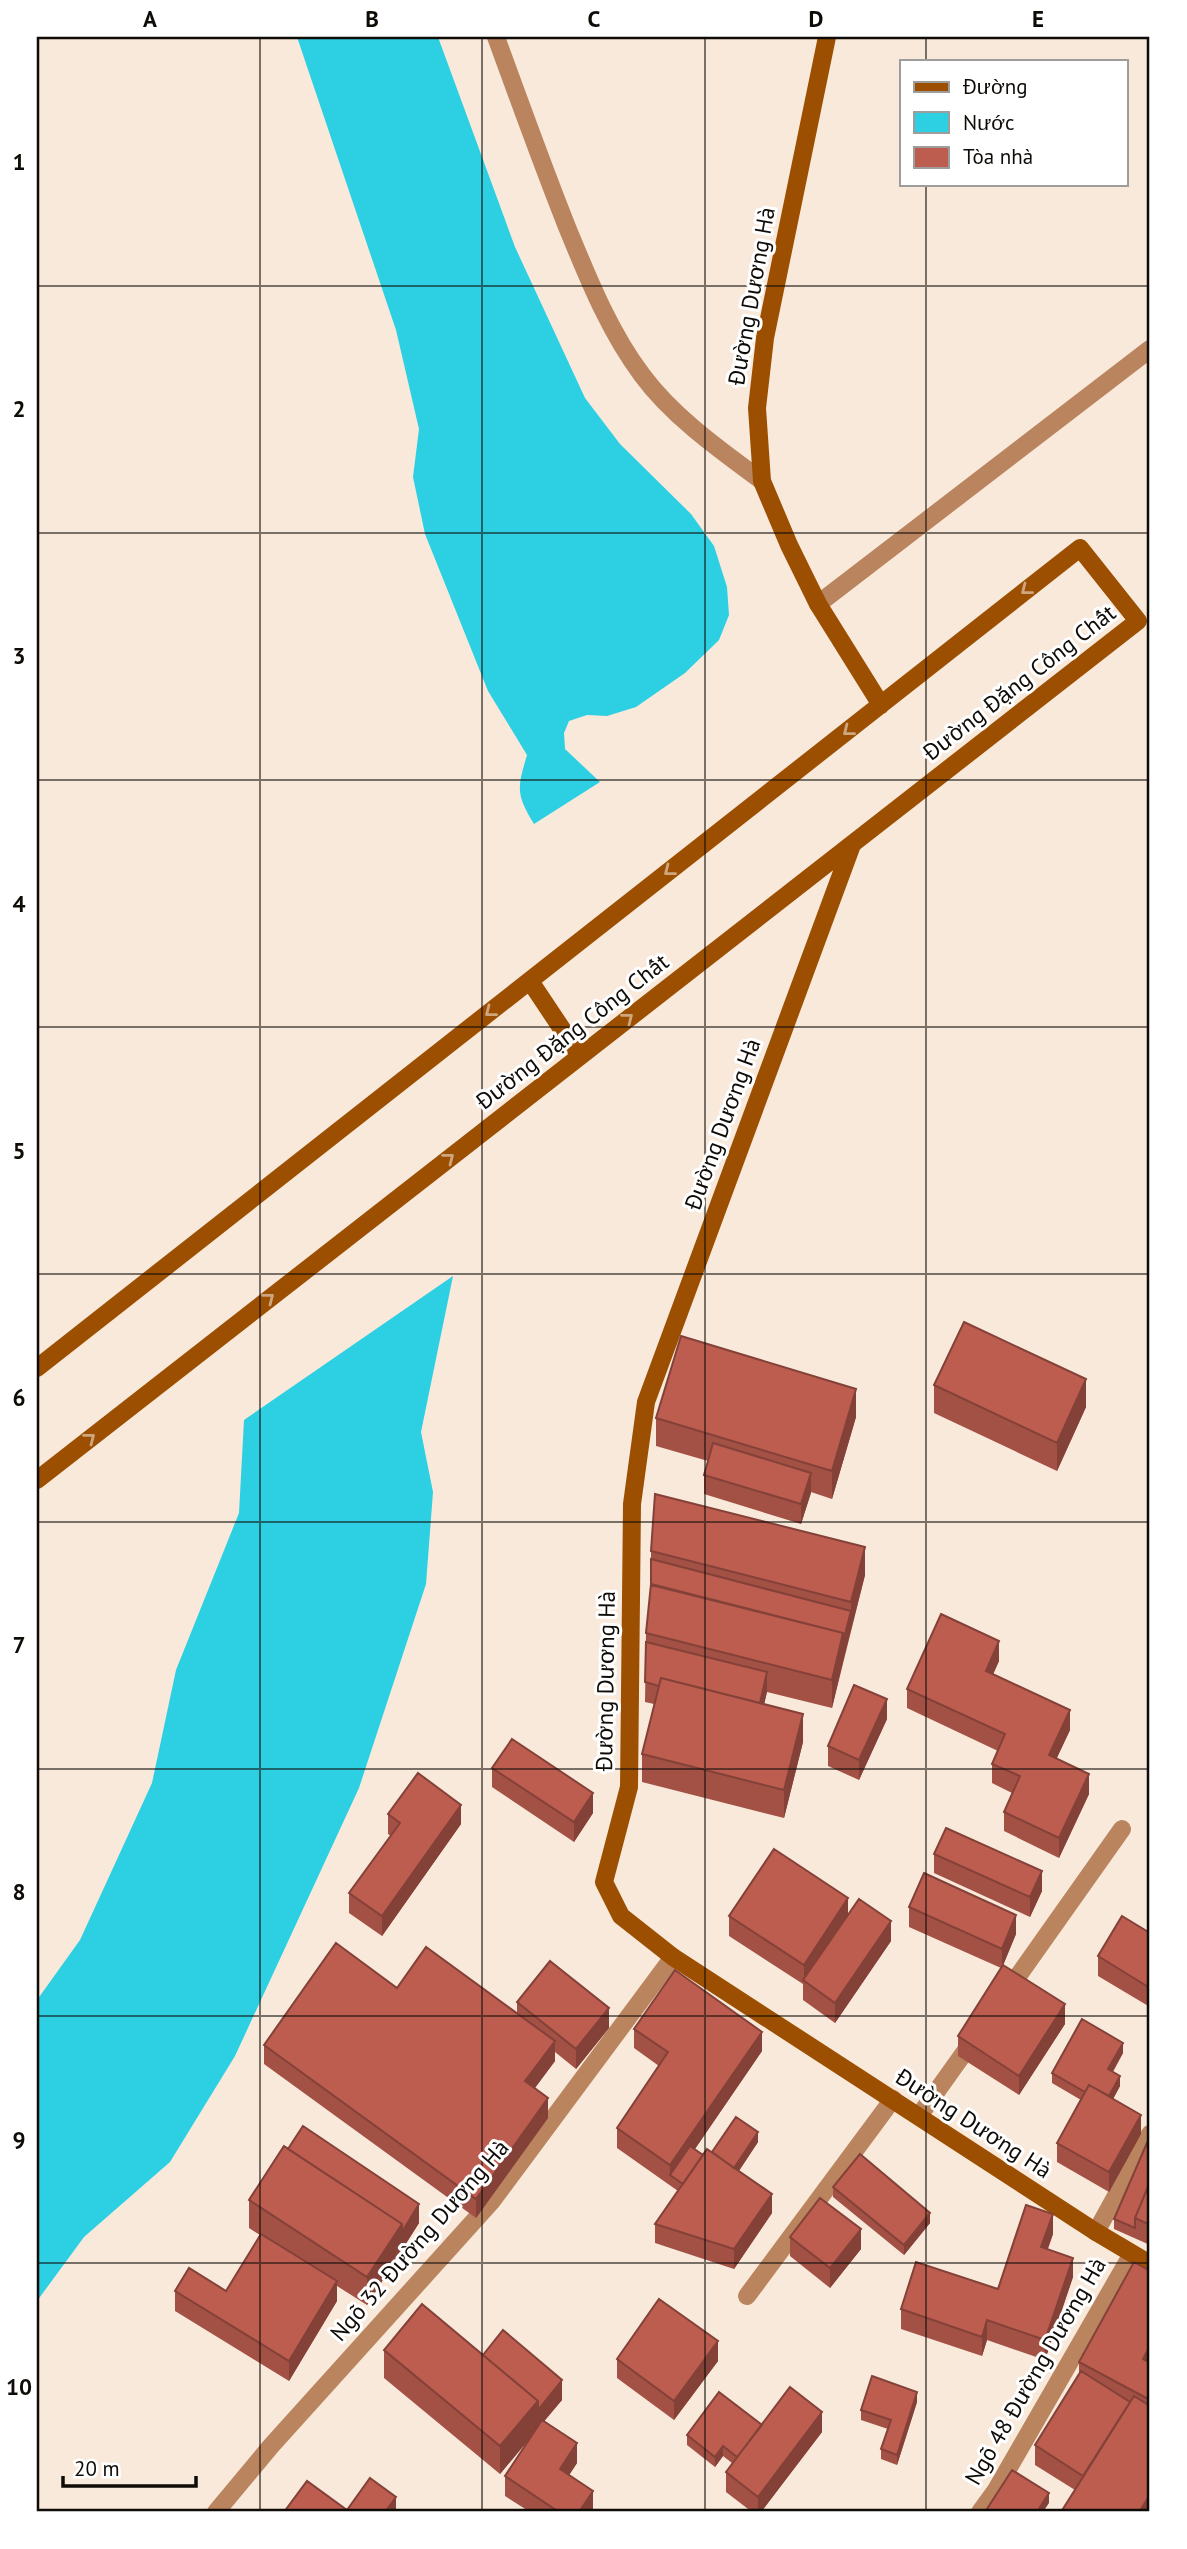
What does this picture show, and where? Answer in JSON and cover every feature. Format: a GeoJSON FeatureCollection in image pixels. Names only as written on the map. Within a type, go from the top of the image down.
{"type":"FeatureCollection","features":[{"type":"Feature","properties":{"kind":"main road","name":"Đường Dương Hà"},"geometry":{"type":"LineString","coordinates":[[827,37],[765,338],[757,408],[762,481],[818,604],[881,705]]}},
{"type":"Feature","properties":{"kind":"main road","name":"Đường Đặng Công Chất"},"geometry":{"type":"LineString","coordinates":[[37,1480],[1138,621],[1080,548],[881,705]]}},
{"type":"Feature","properties":{"kind":"main road"},"geometry":{"type":"LineString","coordinates":[[37,1368],[881,705]]}},
{"type":"Feature","properties":{"kind":"main road","name":"Đường Dương Hà"},"geometry":{"type":"LineString","coordinates":[[852,843],[646,1402],[632,1504],[629,1787],[604,1882],[621,1916],[673,1957],[1150,2264]]}},
{"type":"Feature","properties":{"kind":"main road"},"geometry":{"type":"LineString","coordinates":[[530,981],[580,1056]]}},
{"type":"Feature","properties":{"kind":"street"},"geometry":{"type":"LineString","coordinates":[[496,37],[586,273],[614,329],[642,376],[679,415],[762,481]]}},
{"type":"Feature","properties":{"kind":"street"},"geometry":{"type":"LineString","coordinates":[[818,604],[1150,349]]}},
{"type":"Feature","properties":{"kind":"street"},"geometry":{"type":"LineString","coordinates":[[997,2006],[1122,1829]]}},
{"type":"Feature","properties":{"kind":"street","name":"Ngõ 32 Đường Dương Hà"},"geometry":{"type":"LineString","coordinates":[[216,2512],[271,2446],[492,2201],[673,1957]]}},
{"type":"Feature","properties":{"kind":"street"},"geometry":{"type":"LineString","coordinates":[[919,2116],[982,2028]]}},
{"type":"Feature","properties":{"kind":"street"},"geometry":{"type":"LineString","coordinates":[[747,2295],[892,2099]]}},
{"type":"Feature","properties":{"kind":"street"},"geometry":{"type":"LineString","coordinates":[[1097,2232],[1150,2134]]}},
{"type":"Feature","properties":{"kind":"street","name":"Ngõ 48 Đường Dương Hà"},"geometry":{"type":"LineString","coordinates":[[979,2512],[996,2490],[1132,2254]]}},
{"type":"Feature","properties":{"kind":"water"},"geometry":{"type":"Polygon","coordinates":[[[297,37],[438,37],[515,247],[585,398],[620,444],[691,514],[714,546],[727,587],[729,615],[719,640],[685,673],[636,707],[607,716],[587,715],[569,721],[564,733],[565,749],[600,782],[534,824],[520,791],[527,755],[488,691],[425,534],[413,477],[419,429],[396,330],[297,37]]]}},
{"type":"Feature","properties":{"kind":"water"},"geometry":{"type":"Polygon","coordinates":[[[453,1276],[421,1432],[433,1492],[426,1584],[359,1788],[235,2056],[170,2162],[84,2237],[37,2301],[37,2000],[80,1940],[152,1783],[176,1670],[239,1513],[244,1420],[453,1276]]]}},
{"type":"Feature","properties":{"kind":"building"},"geometry":{"type":"Polygon","coordinates":[[[964,1322],[1086,1379],[1057,1443],[934,1385],[964,1322]]]}},
{"type":"Feature","properties":{"kind":"building"},"geometry":{"type":"Polygon","coordinates":[[[681,1336],[856,1389],[832,1471],[656,1418],[681,1336]]]}},
{"type":"Feature","properties":{"kind":"building"},"geometry":{"type":"Polygon","coordinates":[[[713,1443],[811,1473],[801,1504],[704,1475],[713,1443]]]}},
{"type":"Feature","properties":{"kind":"building"},"geometry":{"type":"Polygon","coordinates":[[[655,1494],[865,1547],[851,1602],[651,1551],[655,1494]]]}},
{"type":"Feature","properties":{"kind":"building"},"geometry":{"type":"Polygon","coordinates":[[[651,1559],[851,1611],[843,1642],[843,1633],[651,1585],[651,1559]]]}},
{"type":"Feature","properties":{"kind":"building"},"geometry":{"type":"Polygon","coordinates":[[[651,1584],[843,1633],[832,1680],[646,1633],[651,1584]]]}},
{"type":"Feature","properties":{"kind":"building"},"geometry":{"type":"Polygon","coordinates":[[[941,1614],[999,1641],[986,1671],[1070,1710],[1049,1755],[1089,1774],[1059,1838],[1004,1812],[1020,1776],[992,1764],[1005,1734],[907,1689],[941,1614]]]}},
{"type":"Feature","properties":{"kind":"building"},"geometry":{"type":"Polygon","coordinates":[[[646,1642],[767,1672],[760,1703],[661,1678],[659,1686],[645,1682],[646,1642]]]}},
{"type":"Feature","properties":{"kind":"building"},"geometry":{"type":"Polygon","coordinates":[[[661,1678],[803,1714],[784,1790],[642,1754],[661,1678]]]}},
{"type":"Feature","properties":{"kind":"building"},"geometry":{"type":"Polygon","coordinates":[[[854,1685],[887,1699],[859,1760],[828,1746],[854,1685]]]}},
{"type":"Feature","properties":{"kind":"building"},"geometry":{"type":"Polygon","coordinates":[[[512,1739],[593,1793],[574,1822],[492,1768],[512,1739]]]}},
{"type":"Feature","properties":{"kind":"building"},"geometry":{"type":"Polygon","coordinates":[[[418,1773],[461,1805],[382,1916],[349,1893],[400,1823],[388,1814],[418,1773]]]}},
{"type":"Feature","properties":{"kind":"building"},"geometry":{"type":"Polygon","coordinates":[[[946,1828],[1042,1871],[1030,1897],[934,1854],[946,1828]]]}},
{"type":"Feature","properties":{"kind":"building"},"geometry":{"type":"Polygon","coordinates":[[[774,1849],[848,1898],[804,1965],[729,1916],[774,1849]]]}},
{"type":"Feature","properties":{"kind":"building"},"geometry":{"type":"Polygon","coordinates":[[[924,1873],[1016,1915],[1002,1949],[909,1907],[924,1873]]]}},
{"type":"Feature","properties":{"kind":"building"},"geometry":{"type":"Polygon","coordinates":[[[859,1899],[891,1921],[835,2003],[803,1980],[859,1899]]]}},
{"type":"Feature","properties":{"kind":"building"},"geometry":{"type":"Polygon","coordinates":[[[1122,1916],[1150,1933],[1150,1988],[1098,1956],[1122,1916]]]}},
{"type":"Feature","properties":{"kind":"building"},"geometry":{"type":"Polygon","coordinates":[[[336,1943],[397,1988],[426,1947],[555,2041],[525,2081],[548,2098],[476,2199],[264,2045],[336,1943]]]}},
{"type":"Feature","properties":{"kind":"building"},"geometry":{"type":"Polygon","coordinates":[[[550,1961],[609,2008],[576,2049],[517,2002],[550,1961]]]}},
{"type":"Feature","properties":{"kind":"building"},"geometry":{"type":"Polygon","coordinates":[[[1003,1965],[1065,2004],[1019,2076],[958,2036],[1003,1965]]]}},
{"type":"Feature","properties":{"kind":"building"},"geometry":{"type":"Polygon","coordinates":[[[675,1970],[762,2032],[670,2165],[617,2128],[668,2052],[634,2029],[675,1970]]]}},
{"type":"Feature","properties":{"kind":"building"},"geometry":{"type":"Polygon","coordinates":[[[1082,2019],[1123,2043],[1108,2069],[1120,2076],[1109,2096],[1089,2085],[1085,2092],[1052,2073],[1082,2019]]]}},
{"type":"Feature","properties":{"kind":"building"},"geometry":{"type":"Polygon","coordinates":[[[1089,2085],[1141,2115],[1109,2172],[1057,2143],[1089,2085]]]}},
{"type":"Feature","properties":{"kind":"building"},"geometry":{"type":"Polygon","coordinates":[[[736,2117],[758,2132],[734,2168],[712,2152],[736,2117]]]}},
{"type":"Feature","properties":{"kind":"building"},"geometry":{"type":"Polygon","coordinates":[[[303,2126],[419,2204],[402,2232],[402,2224],[288,2149],[303,2126]]]}},
{"type":"Feature","properties":{"kind":"building"},"geometry":{"type":"Polygon","coordinates":[[[1150,2136],[1150,2182],[1135,2218],[1135,2228],[1114,2219],[1150,2136]]]}},
{"type":"Feature","properties":{"kind":"building"},"geometry":{"type":"Polygon","coordinates":[[[284,2146],[402,2224],[367,2277],[249,2200],[284,2146]]]}},
{"type":"Feature","properties":{"kind":"building"},"geometry":{"type":"Polygon","coordinates":[[[690,2146],[703,2155],[683,2184],[670,2175],[690,2146]]]}},
{"type":"Feature","properties":{"kind":"building"},"geometry":{"type":"Polygon","coordinates":[[[707,2149],[772,2194],[734,2249],[655,2224],[707,2149]]]}},
{"type":"Feature","properties":{"kind":"building"},"geometry":{"type":"Polygon","coordinates":[[[860,2154],[930,2213],[904,2245],[833,2187],[860,2154]]]}},
{"type":"Feature","properties":{"kind":"building"},"geometry":{"type":"Polygon","coordinates":[[[1150,2182],[1150,2225],[1135,2218],[1150,2182]]]}},
{"type":"Feature","properties":{"kind":"building"},"geometry":{"type":"Polygon","coordinates":[[[820,2198],[861,2229],[830,2268],[790,2237],[820,2198]]]}},
{"type":"Feature","properties":{"kind":"building"},"geometry":{"type":"Polygon","coordinates":[[[1026,2205],[1053,2214],[1041,2247],[1073,2258],[1045,2340],[987,2320],[982,2337],[901,2309],[916,2262],[998,2289],[1026,2205]]]}},
{"type":"Feature","properties":{"kind":"building"},"geometry":{"type":"Polygon","coordinates":[[[261,2234],[337,2281],[289,2361],[175,2291],[189,2268],[226,2291],[261,2234]]]}},
{"type":"Feature","properties":{"kind":"building"},"geometry":{"type":"Polygon","coordinates":[[[1134,2262],[1150,2271],[1150,2346],[1143,2359],[1150,2363],[1150,2400],[1079,2362],[1134,2262]]]}},
{"type":"Feature","properties":{"kind":"building"},"geometry":{"type":"Polygon","coordinates":[[[659,2299],[718,2341],[674,2401],[617,2359],[659,2299]]]}},
{"type":"Feature","properties":{"kind":"building"},"geometry":{"type":"Polygon","coordinates":[[[422,2304],[538,2401],[500,2446],[384,2350],[422,2304]]]}},
{"type":"Feature","properties":{"kind":"building"},"geometry":{"type":"Polygon","coordinates":[[[503,2330],[562,2380],[538,2410],[538,2401],[483,2355],[503,2330]]]}},
{"type":"Feature","properties":{"kind":"building"},"geometry":{"type":"Polygon","coordinates":[[[1081,2371],[1130,2402],[1083,2476],[1035,2445],[1081,2371]]]}},
{"type":"Feature","properties":{"kind":"building"},"geometry":{"type":"Polygon","coordinates":[[[872,2376],[917,2392],[897,2455],[881,2449],[891,2420],[861,2410],[872,2376]]]}},
{"type":"Feature","properties":{"kind":"building"},"geometry":{"type":"Polygon","coordinates":[[[790,2387],[822,2412],[758,2497],[726,2472],[790,2387]]]}},
{"type":"Feature","properties":{"kind":"building"},"geometry":{"type":"Polygon","coordinates":[[[719,2392],[762,2425],[737,2457],[723,2446],[715,2457],[687,2435],[719,2392]]]}},
{"type":"Feature","properties":{"kind":"building"},"geometry":{"type":"Polygon","coordinates":[[[1134,2396],[1150,2406],[1150,2495],[1139,2512],[1061,2512],[1134,2396]]]}},
{"type":"Feature","properties":{"kind":"building"},"geometry":{"type":"Polygon","coordinates":[[[542,2420],[577,2443],[560,2469],[593,2491],[579,2512],[559,2512],[505,2476],[542,2420]]]}},
{"type":"Feature","properties":{"kind":"building"},"geometry":{"type":"Polygon","coordinates":[[[1012,2470],[1049,2493],[1037,2512],[985,2512],[1012,2470]]]}},
{"type":"Feature","properties":{"kind":"building"},"geometry":{"type":"Polygon","coordinates":[[[370,2478],[396,2497],[385,2512],[284,2512],[307,2481],[347,2510],[370,2478]]]}}]}
